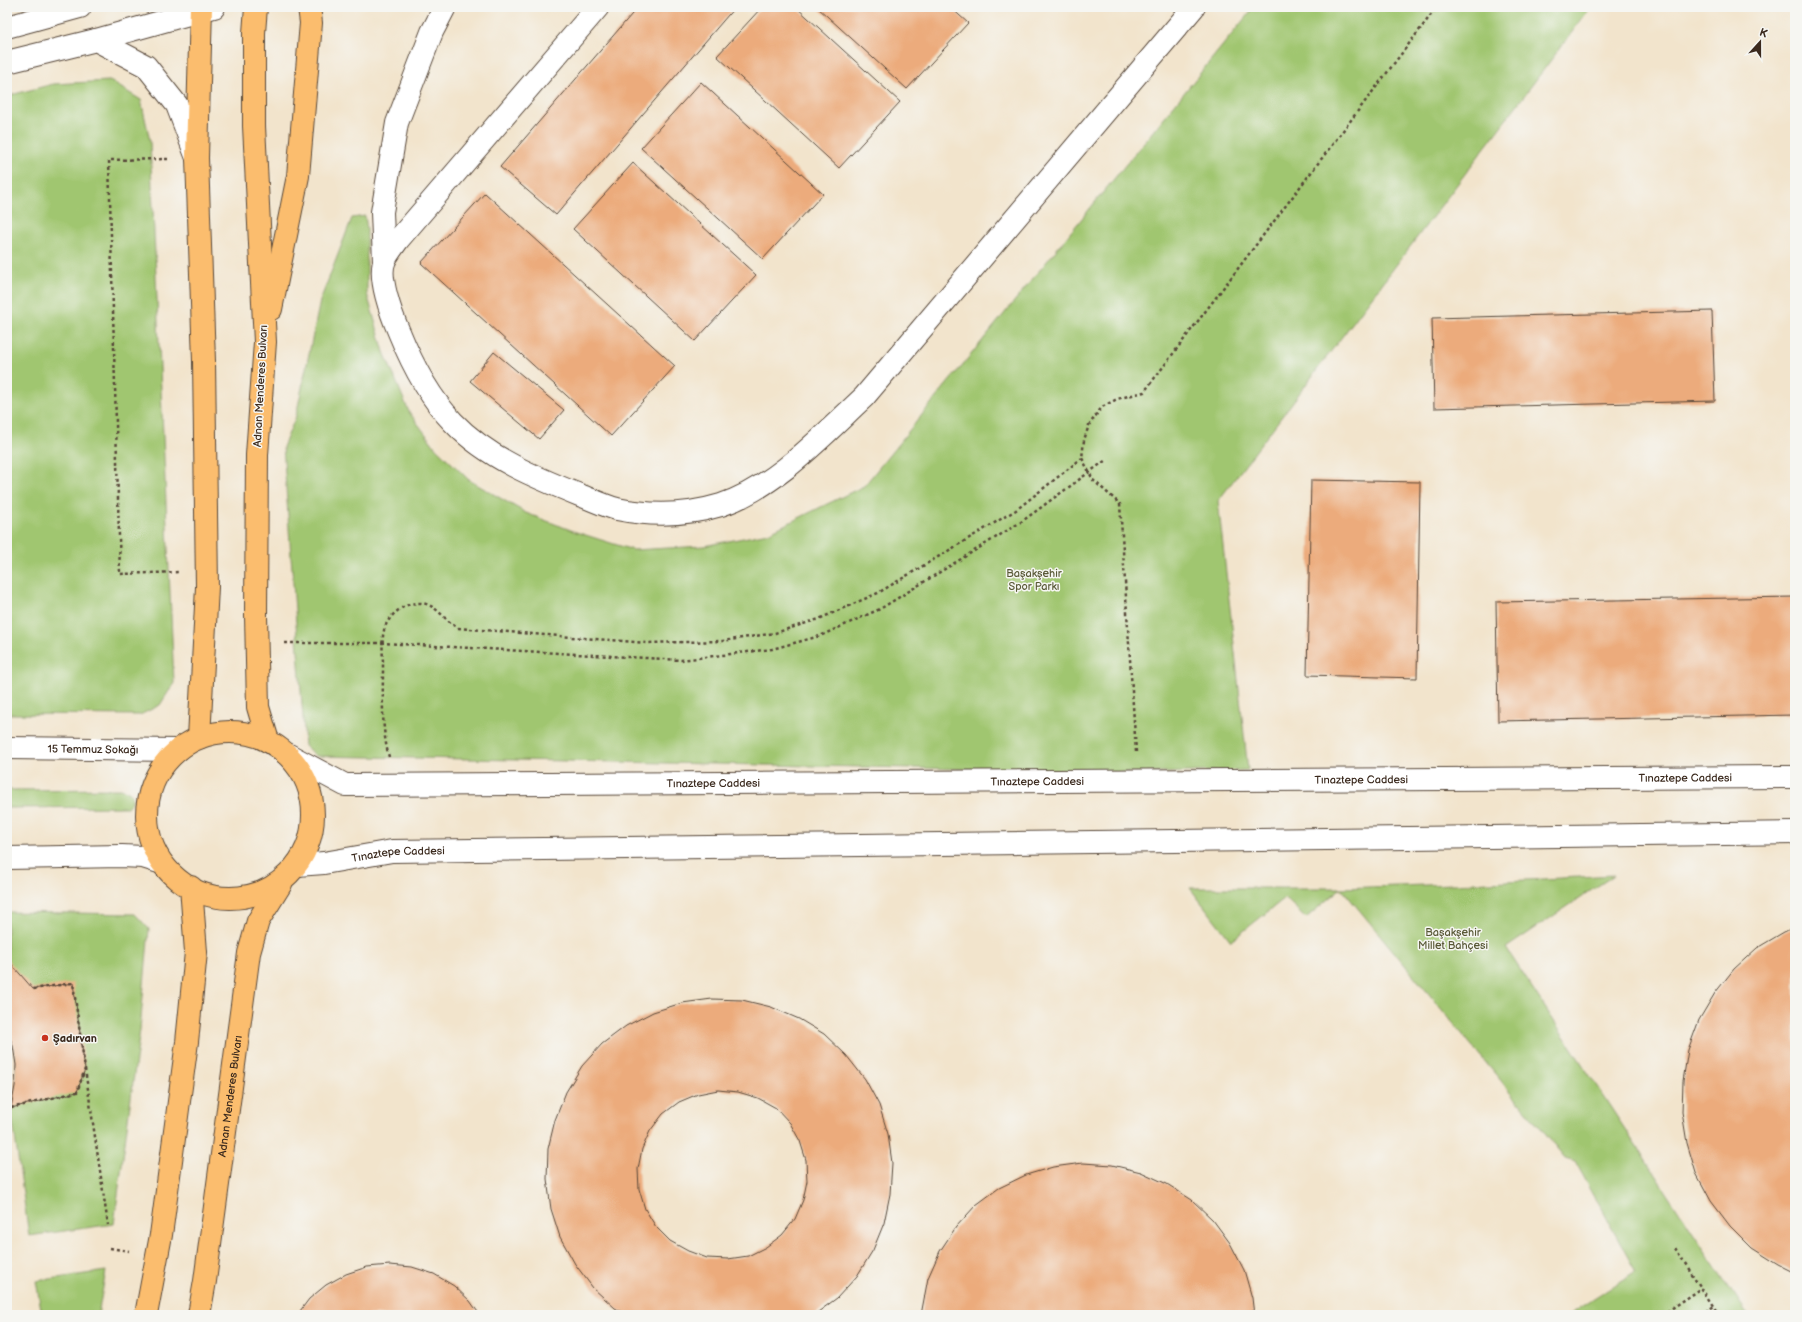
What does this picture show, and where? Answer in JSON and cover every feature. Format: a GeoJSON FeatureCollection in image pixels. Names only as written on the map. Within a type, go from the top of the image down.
{"type":"FeatureCollection","features":[{"type":"Feature","properties":{"kind":"main road","name":"Adnan Menderes Bulvarı"},"geometry":{"type":"LineString","coordinates":[[256,7],[254,33],[254,126],[265,342],[257,454],[256,642],[258,707],[268,741]]}},
{"type":"Feature","properties":{"kind":"main road"},"geometry":{"type":"LineString","coordinates":[[265,342],[298,176],[311,23],[309,7]]}},
{"type":"Feature","properties":{"kind":"main road"},"geometry":{"type":"LineString","coordinates":[[199,738],[206,571],[204,361],[197,158],[206,8]]}},
{"type":"Feature","properties":{"kind":"main road","name":"Adnan Menderes Bulvarı"},"geometry":{"type":"LineString","coordinates":[[159,862],[151,842],[147,817],[150,792],[161,768],[178,750],[199,738],[222,732],[245,733],[268,741],[287,754],[302,773],[312,796],[313,820],[309,844],[297,865],[281,884],[258,921],[249,953],[205,1281],[199,1315]]}},
{"type":"Feature","properties":{"kind":"main road"},"geometry":{"type":"LineString","coordinates":[[159,862],[169,872],[191,887],[205,894],[231,898],[256,894],[281,884]]}},
{"type":"Feature","properties":{"kind":"main road"},"geometry":{"type":"LineString","coordinates":[[146,1315],[161,1235],[187,1042],[196,952],[191,887]]}},
{"type":"Feature","properties":{"kind":"street"},"geometry":{"type":"LineString","coordinates":[[7,27],[80,7]]}},
{"type":"Feature","properties":{"kind":"street"},"geometry":{"type":"LineString","coordinates":[[445,7],[432,32],[397,123],[382,212],[384,287],[393,318],[405,348],[431,395],[453,423],[485,448],[527,473],[616,509],[670,514],[721,504],[762,485],[807,451],[864,397],[1194,7]]}},
{"type":"Feature","properties":{"kind":"street"},"geometry":{"type":"LineString","coordinates":[[384,261],[398,240],[598,7]]}},
{"type":"Feature","properties":{"kind":"street"},"geometry":{"type":"LineString","coordinates":[[7,62],[96,40],[206,8]]}},
{"type":"Feature","properties":{"kind":"street"},"geometry":{"type":"LineString","coordinates":[[96,40],[146,66],[177,105],[197,158]]}},
{"type":"Feature","properties":{"kind":"street","name":"15 Temmuz Sokağı"},"geometry":{"type":"LineString","coordinates":[[7,748],[178,750]]}},
{"type":"Feature","properties":{"kind":"street","name":"Tınaztepe Caddesi"},"geometry":{"type":"LineString","coordinates":[[287,754],[345,785],[1795,777]]}},
{"type":"Feature","properties":{"kind":"street","name":"Tınaztepe Caddesi"},"geometry":{"type":"LineString","coordinates":[[297,865],[324,863],[392,851],[1795,833]]}},
{"type":"Feature","properties":{"kind":"street"},"geometry":{"type":"LineString","coordinates":[[7,858],[122,856],[143,857],[159,862]]}},
{"type":"Feature","properties":{"kind":"path"},"geometry":{"type":"LineString","coordinates":[[1136,758],[1120,504],[1094,480],[1082,458],[1084,440],[1089,425],[1102,407],[1117,399],[1144,392],[1437,7]]}},
{"type":"Feature","properties":{"kind":"path"},"geometry":{"type":"LineString","coordinates":[[197,158],[109,160],[120,574],[206,571]]}},
{"type":"Feature","properties":{"kind":"path"},"geometry":{"type":"LineString","coordinates":[[389,759],[383,725],[383,643],[385,627],[392,615],[406,605],[419,602],[433,607],[450,624],[458,628],[647,643],[723,641],[775,633],[819,619],[878,593],[1016,510],[1082,458]]}},
{"type":"Feature","properties":{"kind":"path"},"geometry":{"type":"LineString","coordinates":[[256,642],[383,643],[681,660],[772,649],[820,636],[880,610],[1021,522],[1106,460]]}},
{"type":"Feature","properties":{"kind":"path"},"geometry":{"type":"LineString","coordinates":[[33,989],[73,983],[108,1225]]}},
{"type":"Feature","properties":{"kind":"path"},"geometry":{"type":"LineString","coordinates":[[11,1108],[77,1092],[85,1069]]}},
{"type":"Feature","properties":{"kind":"path"},"geometry":{"type":"LineString","coordinates":[[1675,1248],[1719,1315]]}},
{"type":"Feature","properties":{"kind":"path"},"geometry":{"type":"LineString","coordinates":[[1661,1315],[1701,1288]]}},
{"type":"Feature","properties":{"kind":"path"},"geometry":{"type":"LineString","coordinates":[[1700,1315],[1713,1306]]}},
{"type":"Feature","properties":{"kind":"green space","name":"Başakşehir Spor Parkı"},"geometry":{"type":"Polygon","coordinates":[[[1254,7],[1591,7],[1218,501],[1248,770],[1161,773],[316,756],[305,746],[283,447],[296,416],[320,301],[352,218],[365,216],[367,229],[367,294],[384,352],[409,412],[436,448],[469,480],[526,513],[576,532],[633,550],[704,546],[768,533],[864,486],[1254,7]]]}},
{"type":"Feature","properties":{"kind":"green space"},"geometry":{"type":"Polygon","coordinates":[[[110,81],[141,100],[150,141],[174,683],[160,705],[140,715],[7,714],[7,96],[53,84],[110,81]]]}},
{"type":"Feature","properties":{"kind":"green space"},"geometry":{"type":"Polygon","coordinates":[[[120,789],[127,791],[132,795],[132,802],[127,807],[7,808],[7,790],[120,789]]]}},
{"type":"Feature","properties":{"kind":"green space","name":"Başakşehir Millet Bahçesi"},"geometry":{"type":"Polygon","coordinates":[[[1614,875],[1506,948],[1747,1315],[1568,1315],[1636,1272],[1575,1161],[1565,1158],[1341,888],[1454,884],[1614,875]]]}},
{"type":"Feature","properties":{"kind":"green space"},"geometry":{"type":"Polygon","coordinates":[[[1190,888],[1341,888],[1306,918],[1285,898],[1231,941],[1190,888]]]}},
{"type":"Feature","properties":{"kind":"green space"},"geometry":{"type":"Polygon","coordinates":[[[7,912],[135,914],[149,929],[140,1030],[114,1224],[29,1236],[11,1108],[15,1086],[16,1065],[13,1046],[7,1030],[7,912]]]}},
{"type":"Feature","properties":{"kind":"green space"},"geometry":{"type":"Polygon","coordinates":[[[106,1271],[98,1315],[42,1315],[36,1281],[106,1271]]]}},
{"type":"Feature","properties":{"kind":"building"},"geometry":{"type":"Polygon","coordinates":[[[638,7],[735,7],[556,215],[500,167],[638,7]]]}},
{"type":"Feature","properties":{"kind":"building"},"geometry":{"type":"Polygon","coordinates":[[[762,7],[796,7],[900,102],[839,168],[717,56],[762,7]]]}},
{"type":"Feature","properties":{"kind":"building"},"geometry":{"type":"Polygon","coordinates":[[[817,7],[950,7],[968,23],[907,89],[817,7]]]}},
{"type":"Feature","properties":{"kind":"building"},"geometry":{"type":"Polygon","coordinates":[[[701,82],[823,194],[763,259],[641,148],[701,82]]]}},
{"type":"Feature","properties":{"kind":"building"},"geometry":{"type":"Polygon","coordinates":[[[633,163],[756,275],[695,341],[573,229],[633,163]]]}},
{"type":"Feature","properties":{"kind":"building"},"geometry":{"type":"Polygon","coordinates":[[[485,193],[675,366],[611,436],[421,263],[485,193]]]}},
{"type":"Feature","properties":{"kind":"building"},"geometry":{"type":"Polygon","coordinates":[[[1712,311],[1715,401],[1434,408],[1432,318],[1712,311]]]}},
{"type":"Feature","properties":{"kind":"building"},"geometry":{"type":"Polygon","coordinates":[[[494,352],[564,410],[539,439],[470,381],[494,352]]]}},
{"type":"Feature","properties":{"kind":"building"},"geometry":{"type":"Polygon","coordinates":[[[1311,480],[1420,482],[1417,678],[1307,675],[1311,480]]]}},
{"type":"Feature","properties":{"kind":"building"},"geometry":{"type":"Polygon","coordinates":[[[1795,597],[1795,715],[1498,721],[1496,602],[1795,597]]]}},
{"type":"Feature","properties":{"kind":"building"},"geometry":{"type":"Polygon","coordinates":[[[1795,927],[1795,1273],[1752,1248],[1730,1226],[1711,1201],[1696,1173],[1687,1143],[1682,1112],[1683,1081],[1688,1050],[1699,1020],[1715,993],[1734,969],[1757,948],[1795,927]]]}},
{"type":"Feature","properties":{"kind":"building","name":"Şadırvan"},"geometry":{"type":"Polygon","coordinates":[[[7,959],[33,989],[73,983],[85,1069],[77,1092],[11,1108],[15,1086],[16,1065],[13,1046],[7,1030],[7,959]]]}},
{"type":"Feature","properties":{"kind":"building"},"geometry":{"type":"Polygon","coordinates":[[[712,999],[742,1000],[771,1007],[799,1019],[824,1034],[846,1055],[865,1079],[879,1105],[888,1134],[892,1163],[890,1194],[884,1223],[873,1250],[857,1276],[837,1298],[814,1315],[627,1315],[615,1308],[593,1288],[575,1264],[560,1237],[551,1209],[547,1179],[548,1149],[555,1120],[566,1092],[582,1066],[602,1044],[626,1026],[653,1012],[682,1003],[712,999]],[[718,1090],[698,1094],[679,1102],[663,1114],[650,1131],[642,1149],[638,1169],[639,1189],[645,1209],[656,1227],[670,1241],[688,1251],[707,1258],[728,1259],[748,1256],[766,1247],[782,1235],[795,1219],[803,1200],[807,1181],[806,1160],[800,1141],[790,1123],[776,1108],[758,1098],[738,1092],[718,1090]]]}},
{"type":"Feature","properties":{"kind":"building"},"geometry":{"type":"Polygon","coordinates":[[[1083,1163],[1112,1165],[1141,1172],[1167,1184],[1192,1200],[1213,1220],[1230,1243],[1244,1270],[1252,1298],[1254,1315],[921,1315],[928,1278],[940,1251],[956,1227],[976,1205],[999,1188],[1026,1175],[1053,1167],[1083,1163]]]}},
{"type":"Feature","properties":{"kind":"building"},"geometry":{"type":"Polygon","coordinates":[[[390,1265],[412,1267],[434,1274],[454,1286],[470,1301],[480,1315],[297,1315],[309,1299],[326,1285],[346,1274],[367,1267],[390,1265]]]}},
{"type":"Feature","properties":{"kind":"place","name":"Şadırvan"},"geometry":{"type":"Point","coordinates":[45,1038]}}]}
